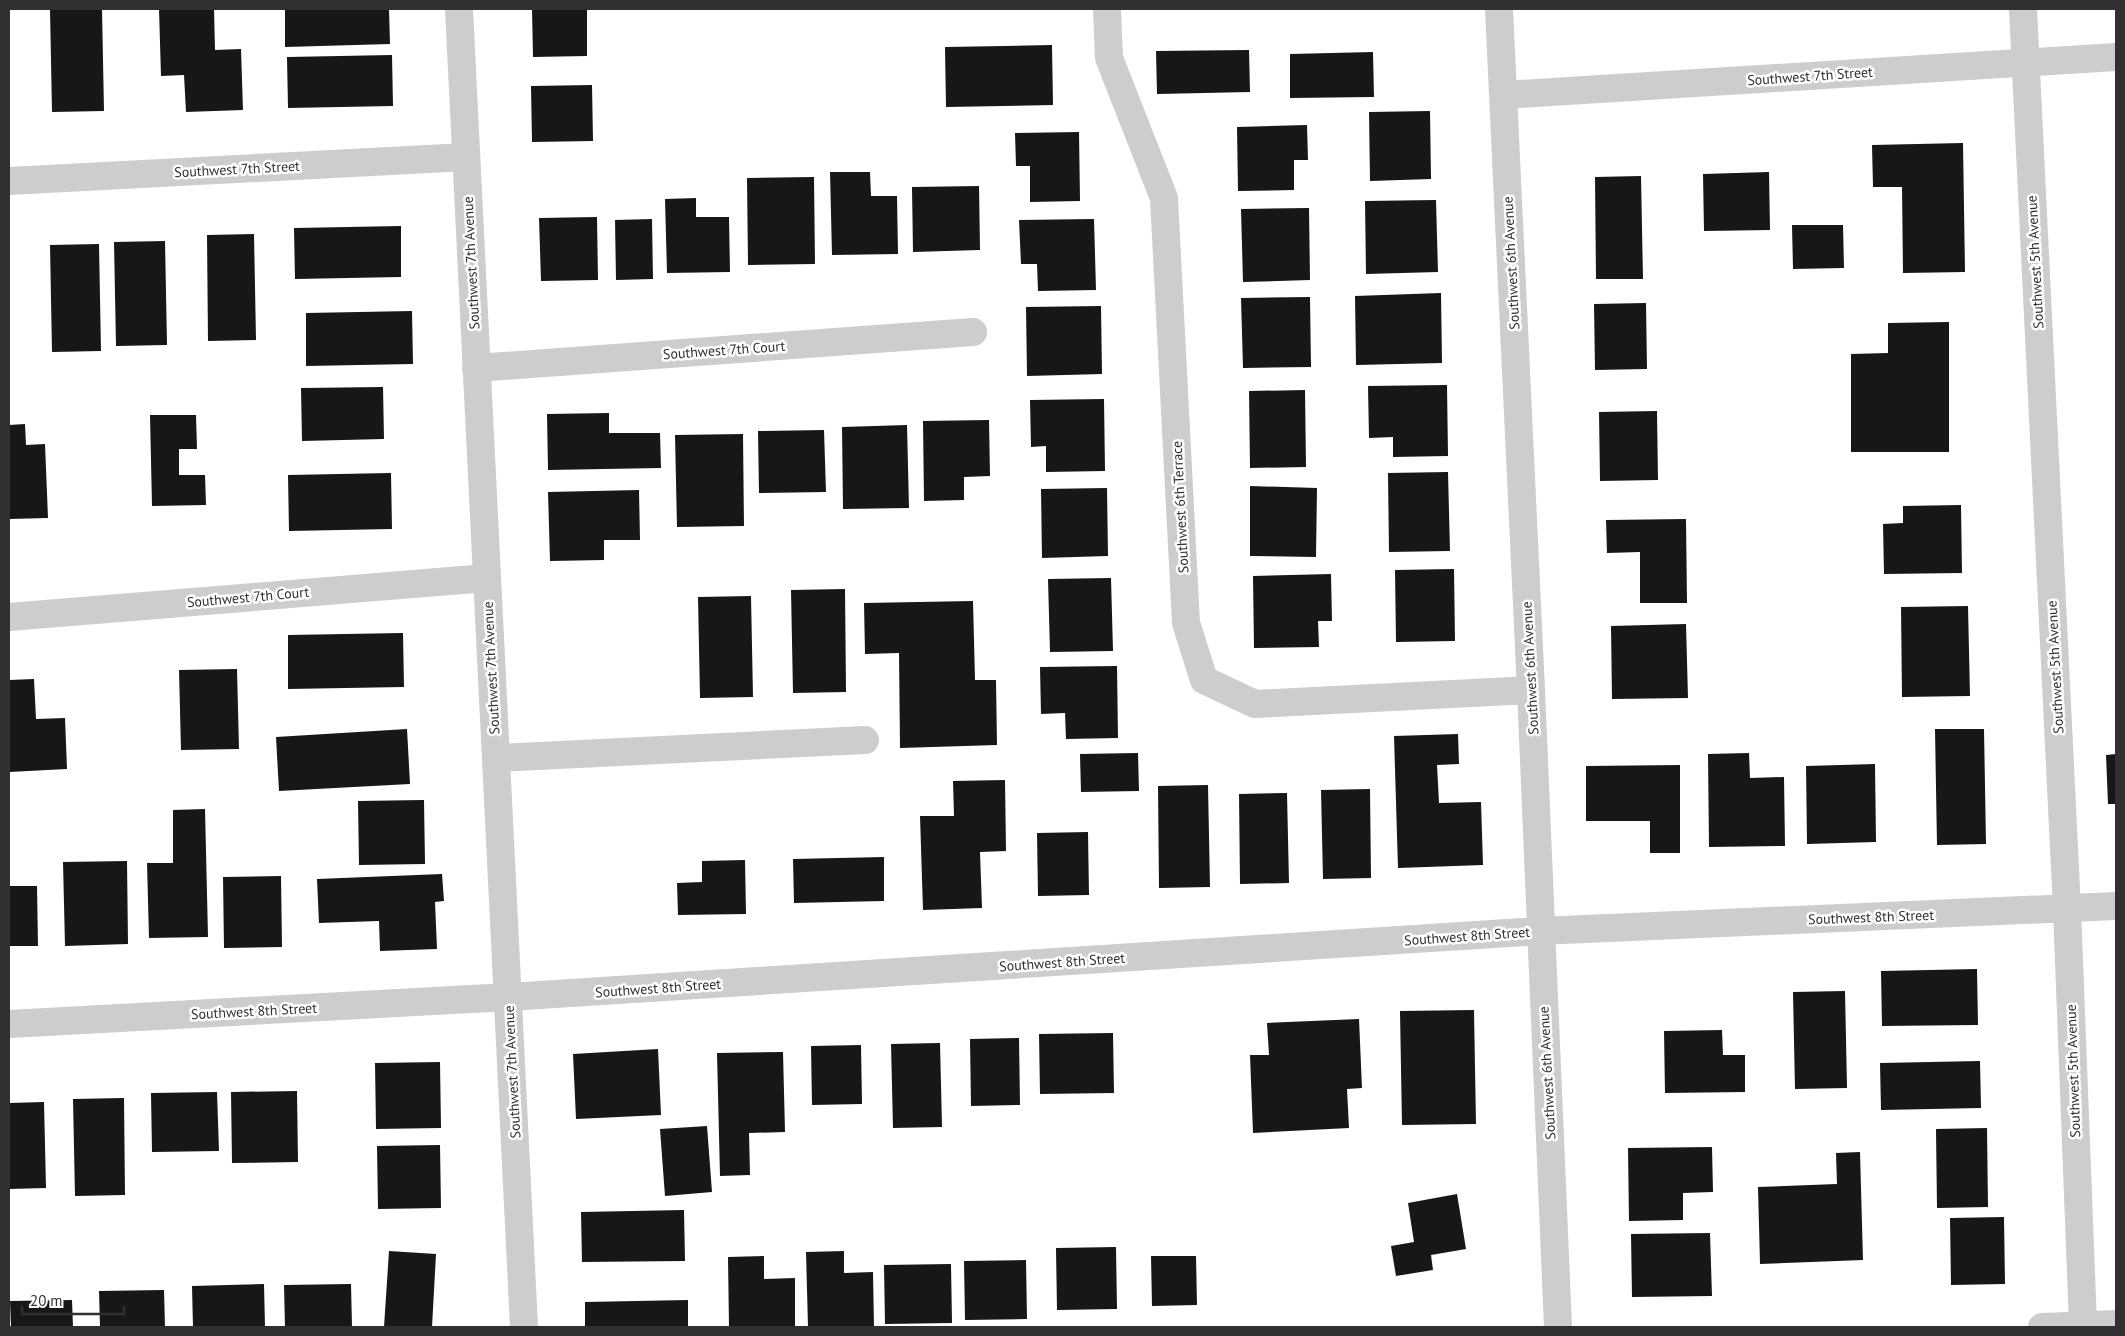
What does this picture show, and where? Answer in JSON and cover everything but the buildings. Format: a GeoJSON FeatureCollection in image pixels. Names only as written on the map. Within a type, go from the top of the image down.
{"type":"FeatureCollection","features":[{"type":"Feature","properties":{"kind":"street","name":"Southwest 7th Avenue"},"geometry":{"type":"LineString","coordinates":[[459,9],[524,1327]]}},
{"type":"Feature","properties":{"kind":"street","name":"Southwest 6th Terrace"},"geometry":{"type":"LineString","coordinates":[[1107,9],[1109,58],[1164,198],[1186,623],[1204,680],[1255,704],[1531,690]]}},
{"type":"Feature","properties":{"kind":"street","name":"Southwest 6th Avenue"},"geometry":{"type":"LineString","coordinates":[[1499,9],[1531,690],[1558,1327]]}},
{"type":"Feature","properties":{"kind":"street","name":"Southwest 5th Avenue"},"geometry":{"type":"LineString","coordinates":[[2023,9],[2067,909],[2083,1325]]}},
{"type":"Feature","properties":{"kind":"street","name":"Southwest 7th Street"},"geometry":{"type":"LineString","coordinates":[[1503,95],[2116,57]]}},
{"type":"Feature","properties":{"kind":"street","name":"Southwest 7th Street"},"geometry":{"type":"LineString","coordinates":[[9,182],[466,157]]}},
{"type":"Feature","properties":{"kind":"street","name":"Southwest 7th Court"},"geometry":{"type":"LineString","coordinates":[[476,368],[973,332]]}},
{"type":"Feature","properties":{"kind":"street","name":"Southwest 7th Court"},"geometry":{"type":"LineString","coordinates":[[9,616],[487,578]]}},
{"type":"Feature","properties":{"kind":"street"},"geometry":{"type":"LineString","coordinates":[[496,758],[865,740]]}},
{"type":"Feature","properties":{"kind":"street","name":"Southwest 8th Street"},"geometry":{"type":"LineString","coordinates":[[9,1024],[508,997],[1540,931],[2116,906]]}},
{"type":"Feature","properties":{"kind":"street"},"geometry":{"type":"LineString","coordinates":[[2042,1327],[2116,1324]]}}]}
